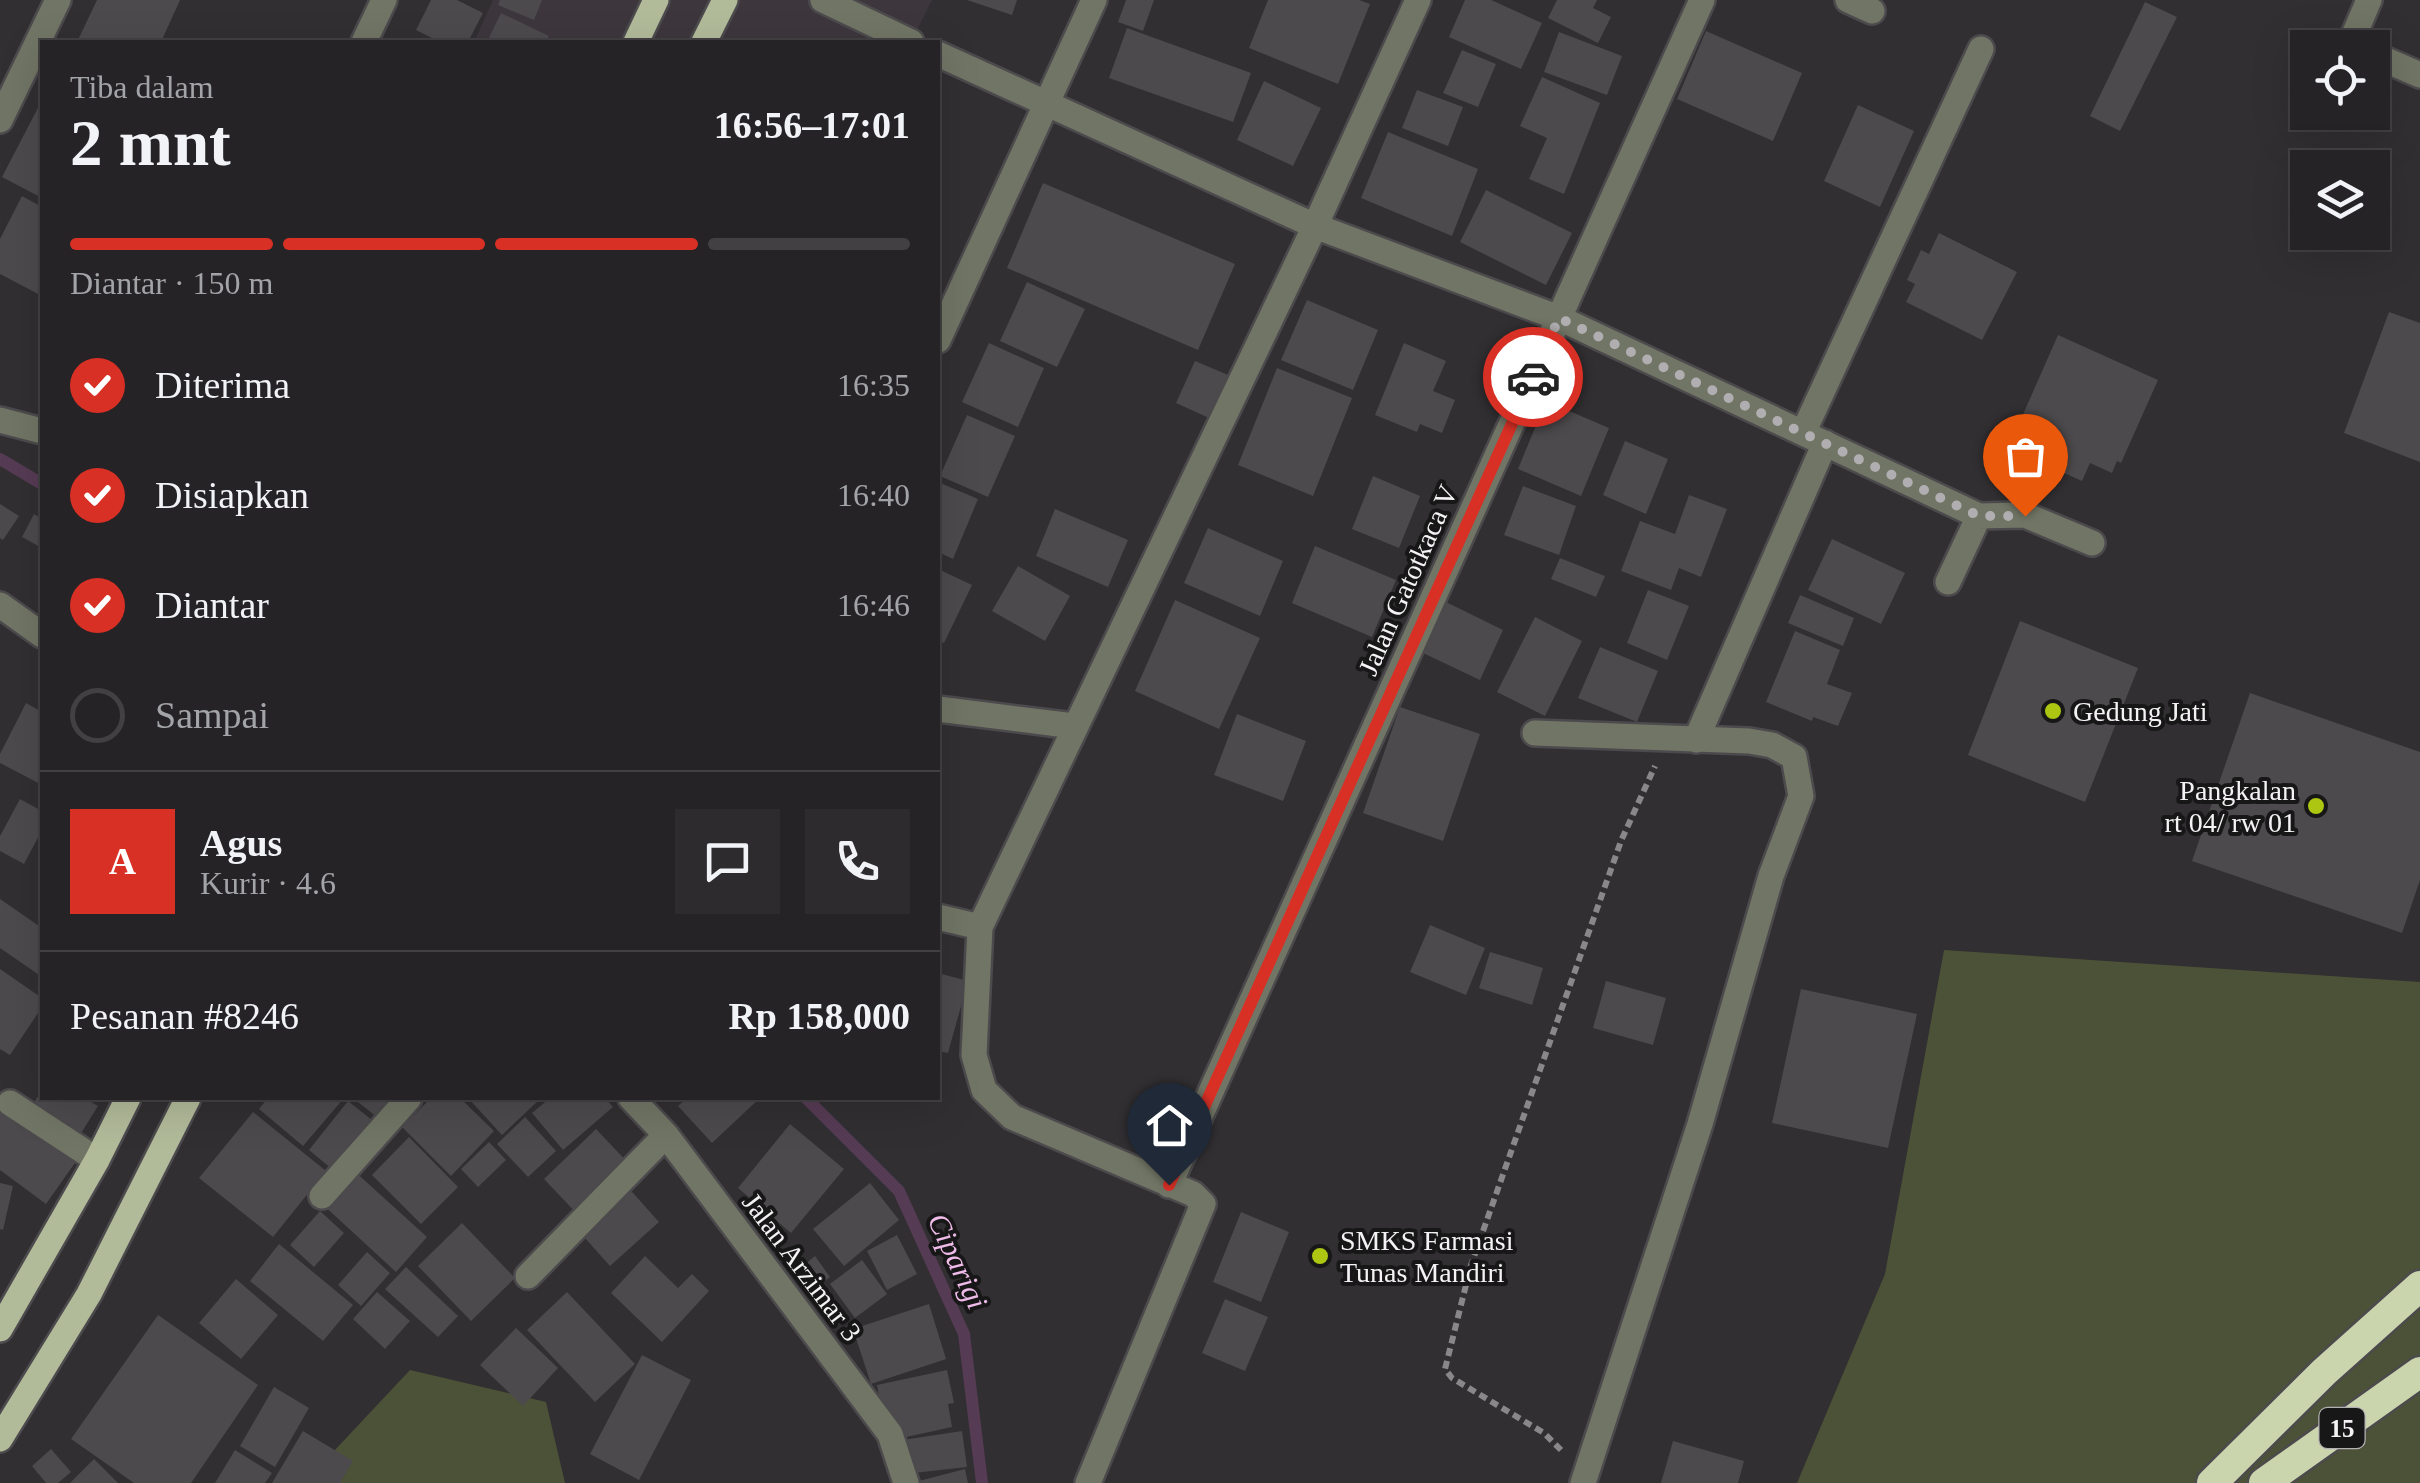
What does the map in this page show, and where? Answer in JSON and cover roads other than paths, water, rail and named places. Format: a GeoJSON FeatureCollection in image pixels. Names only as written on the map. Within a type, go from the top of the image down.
{"type":"FeatureCollection","features":[{"type":"Feature","properties":{"kind":"highway"},"geometry":{"type":"LineString","coordinates":[[2212,1483],[2324,1372],[2420,1286]]}},
{"type":"Feature","properties":{"kind":"highway","name":"15"},"geometry":{"type":"LineString","coordinates":[[2264,1483],[2420,1372]]}},
{"type":"Feature","properties":{"kind":"main road"},"geometry":{"type":"LineString","coordinates":[[705,40],[725,0]]}},
{"type":"Feature","properties":{"kind":"main road"},"geometry":{"type":"LineString","coordinates":[[637,40],[649,2]]}},
{"type":"Feature","properties":{"kind":"main road"},"geometry":{"type":"LineString","coordinates":[[0,1328],[127,1100]]}},
{"type":"Feature","properties":{"kind":"main road"},"geometry":{"type":"LineString","coordinates":[[0,1439],[89,1294],[187,1100]]}},
{"type":"Feature","properties":{"kind":"street"},"geometry":{"type":"LineString","coordinates":[[0,120],[58,0]]}},
{"type":"Feature","properties":{"kind":"street"},"geometry":{"type":"LineString","coordinates":[[365,40],[384,0]]}},
{"type":"Feature","properties":{"kind":"street"},"geometry":{"type":"LineString","coordinates":[[822,0],[907,40]]}},
{"type":"Feature","properties":{"kind":"street"},"geometry":{"type":"LineString","coordinates":[[940,336],[1094,0]]}},
{"type":"Feature","properties":{"kind":"street"},"geometry":{"type":"LineString","coordinates":[[1088,1483],[1202,1204],[1192,1194],[1012,1118],[984,1090],[974,1054],[980,926],[1316,226],[1418,0]]}},
{"type":"Feature","properties":{"kind":"street","name":"Jalan Gatotkaca V"},"geometry":{"type":"LineString","coordinates":[[1169,1185],[1702,0]]}},
{"type":"Feature","properties":{"kind":"street"},"geometry":{"type":"LineString","coordinates":[[2356,30],[2369,0]]}},
{"type":"Feature","properties":{"kind":"street"},"geometry":{"type":"LineString","coordinates":[[1696,740],[1814,438],[1981,49]]}},
{"type":"Feature","properties":{"kind":"street"},"geometry":{"type":"LineString","coordinates":[[940,55],[1316,226],[1559,318],[1979,516],[2025,516],[2092,542]]}},
{"type":"Feature","properties":{"kind":"street"},"geometry":{"type":"LineString","coordinates":[[2390,62],[2420,75]]}},
{"type":"Feature","properties":{"kind":"street"},"geometry":{"type":"LineString","coordinates":[[0,420],[40,431]]}},
{"type":"Feature","properties":{"kind":"street"},"geometry":{"type":"LineString","coordinates":[[1948,582],[1979,516]]}},
{"type":"Feature","properties":{"kind":"street"},"geometry":{"type":"LineString","coordinates":[[0,605],[40,634]]}},
{"type":"Feature","properties":{"kind":"street"},"geometry":{"type":"LineString","coordinates":[[940,710],[1074,726]]}},
{"type":"Feature","properties":{"kind":"street"},"geometry":{"type":"LineString","coordinates":[[1535,733],[1772,745],[1794,757],[1801,796],[1771,876],[1700,1124],[1583,1483]]}},
{"type":"Feature","properties":{"kind":"street"},"geometry":{"type":"LineString","coordinates":[[940,918],[980,926]]}},
{"type":"Feature","properties":{"kind":"street"},"geometry":{"type":"LineString","coordinates":[[322,1196],[408,1100]]}},
{"type":"Feature","properties":{"kind":"street","name":"Jalan Arzimar 3"},"geometry":{"type":"LineString","coordinates":[[633,1100],[666,1135],[890,1434],[906,1483]]}},
{"type":"Feature","properties":{"kind":"street"},"geometry":{"type":"LineString","coordinates":[[10,1103],[96,1160]]}},
{"type":"Feature","properties":{"kind":"street"},"geometry":{"type":"LineString","coordinates":[[528,1276],[666,1135]]}},
{"type":"Feature","properties":{"kind":"waterway","name":"Ciparigi"},"geometry":{"type":"LineString","coordinates":[[0,459],[40,483]]}},
{"type":"Feature","properties":{"kind":"waterway","name":"Ciparigi"},"geometry":{"type":"LineString","coordinates":[[808,1100],[899,1191],[964,1334],[982,1483]]}},
{"type":"Feature","properties":{"kind":"place","name":"Gedung Jati"},"geometry":{"type":"Point","coordinates":[2053,711]}},
{"type":"Feature","properties":{"kind":"place","name":"Pangkalan rt 04/ rw 01"},"geometry":{"type":"Point","coordinates":[2316,806]}},
{"type":"Feature","properties":{"kind":"place","name":"SMKS Farmasi Tunas Mandiri"},"geometry":{"type":"Point","coordinates":[1320,1256]}}]}
